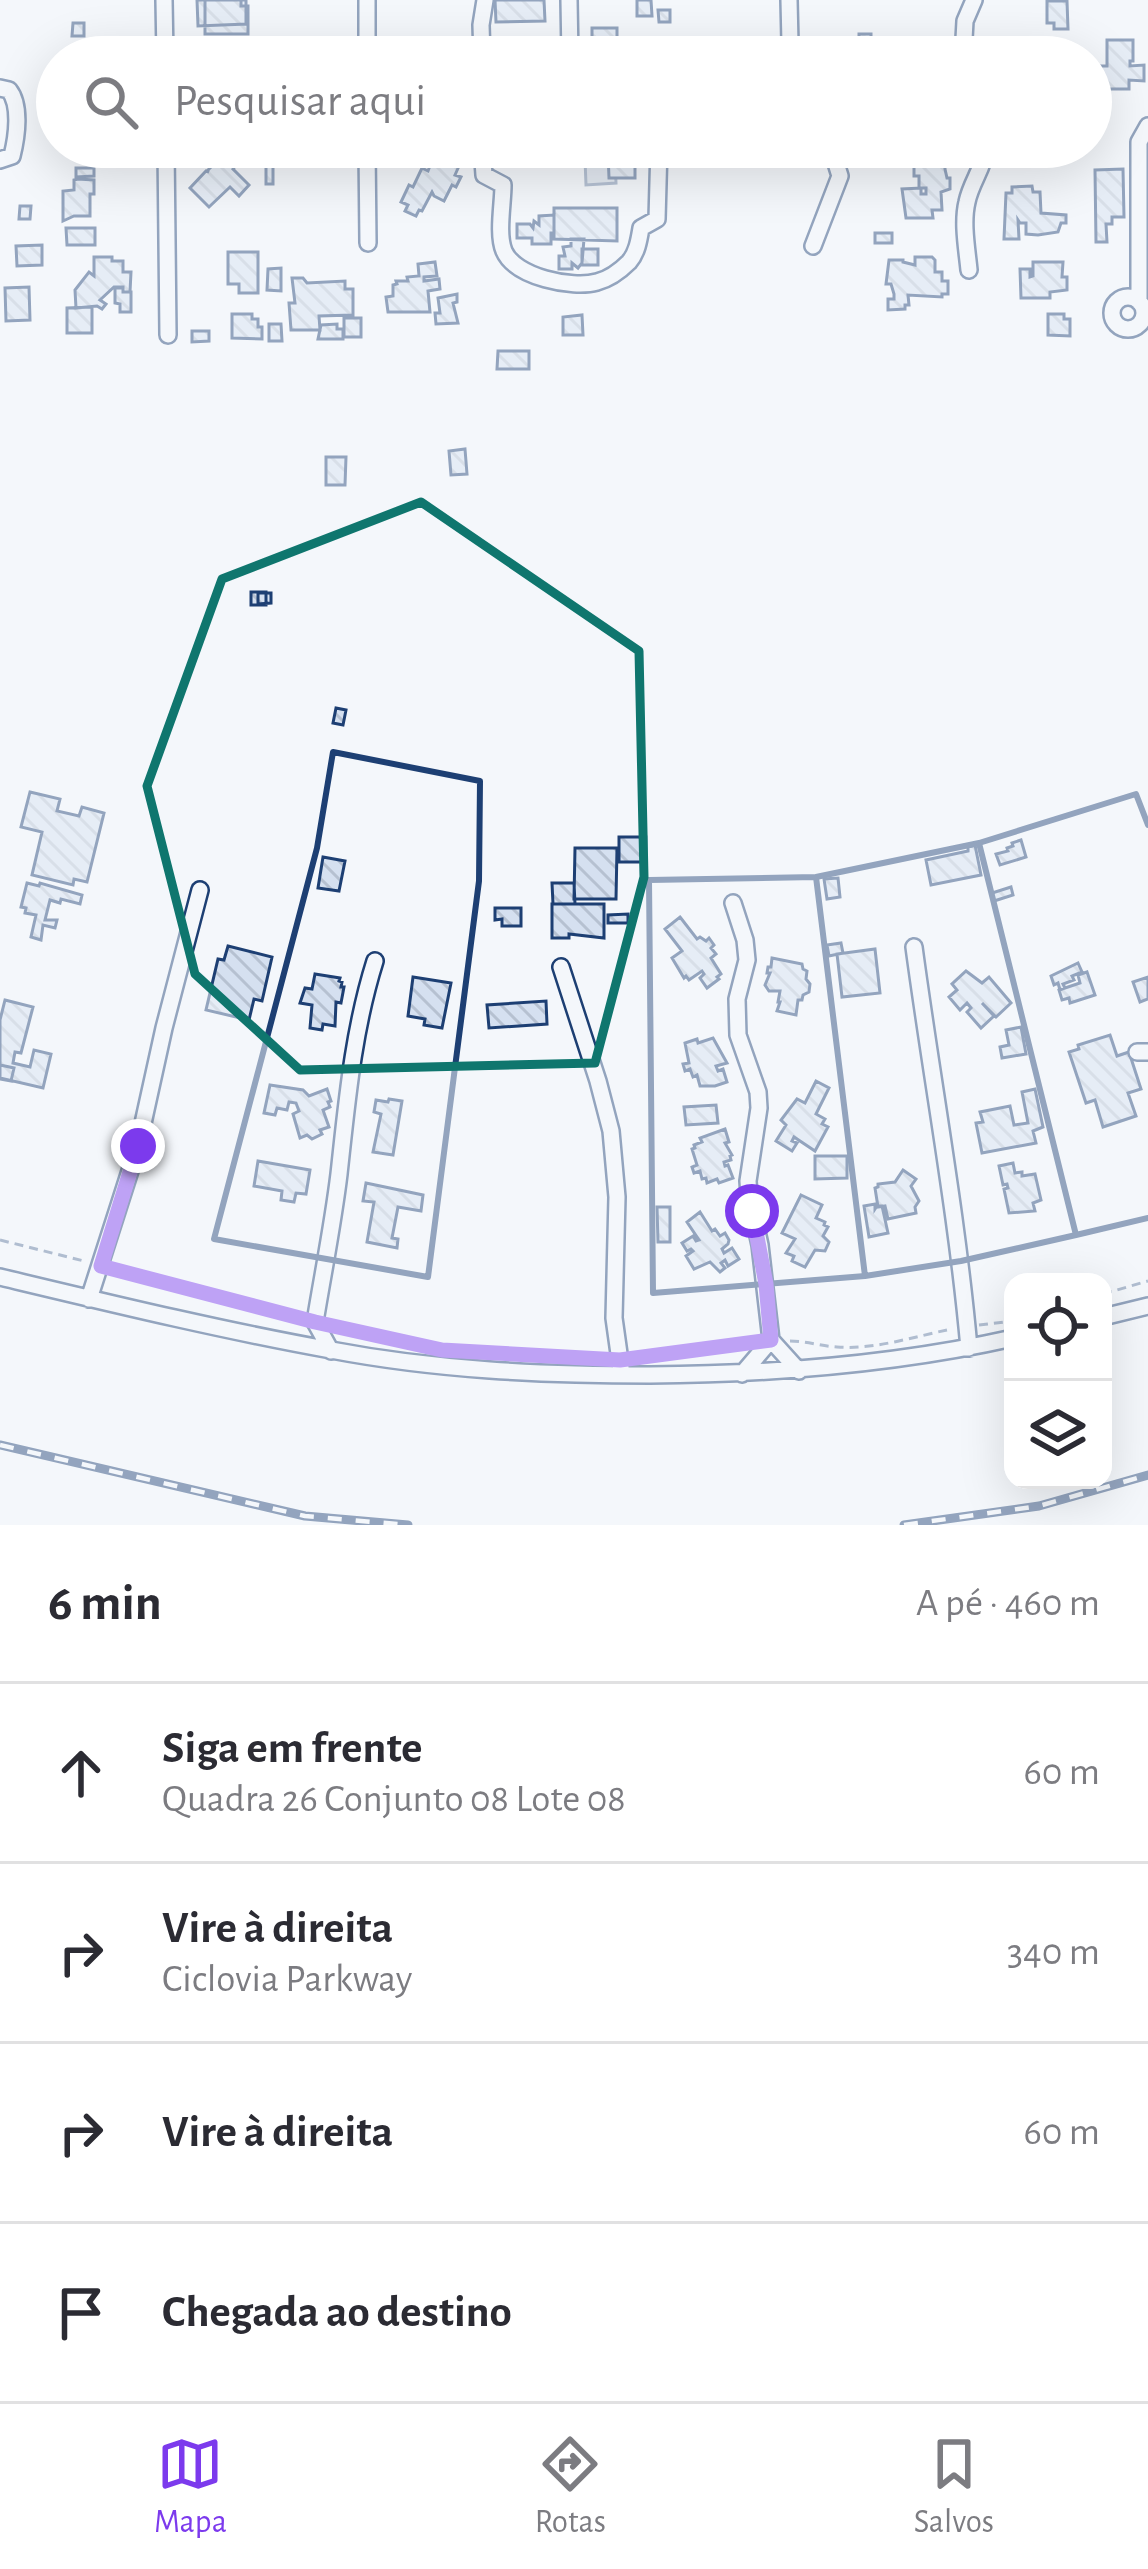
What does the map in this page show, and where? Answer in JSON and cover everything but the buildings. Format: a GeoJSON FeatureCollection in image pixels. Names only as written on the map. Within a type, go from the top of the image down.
{"type":"FeatureCollection","features":[{"type":"Feature","properties":{"kind":"street"},"geometry":{"type":"LineString","coordinates":[[164,0],[165,36]]}},
{"type":"Feature","properties":{"kind":"street"},"geometry":{"type":"LineString","coordinates":[[367,0],[367,36]]}},
{"type":"Feature","properties":{"kind":"street"},"geometry":{"type":"LineString","coordinates":[[481,36],[485,0]]}},
{"type":"Feature","properties":{"kind":"street"},"geometry":{"type":"LineString","coordinates":[[569,0],[570,36]]}},
{"type":"Feature","properties":{"kind":"street"},"geometry":{"type":"LineString","coordinates":[[789,0],[790,36]]}},
{"type":"Feature","properties":{"kind":"street"},"geometry":{"type":"LineString","coordinates":[[964,36],[974,0]]}},
{"type":"Feature","properties":{"kind":"street"},"geometry":{"type":"LineString","coordinates":[[0,88],[9,89],[16,103],[14,148],[12,155],[0,160]]}},
{"type":"Feature","properties":{"kind":"street"},"geometry":{"type":"LineString","coordinates":[[1139,302],[1139,142],[1148,126]]}},
{"type":"Feature","properties":{"kind":"street"},"geometry":{"type":"LineString","coordinates":[[166,168],[168,334]]}},
{"type":"Feature","properties":{"kind":"street"},"geometry":{"type":"LineString","coordinates":[[367,168],[368,243]]}},
{"type":"Feature","properties":{"kind":"street"},"geometry":{"type":"LineString","coordinates":[[484,168],[484,175],[503,185],[503,249],[512,262],[538,278],[595,284],[620,270],[636,253],[641,228],[657,219],[658,168]]}},
{"type":"Feature","properties":{"kind":"street"},"geometry":{"type":"LineString","coordinates":[[813,246],[840,176],[838,168]]}},
{"type":"Feature","properties":{"kind":"street"},"geometry":{"type":"LineString","coordinates":[[969,270],[965,216],[981,168]]}},
{"type":"Feature","properties":{"kind":"street"},"geometry":{"type":"LineString","coordinates":[[89,1298],[138,1146],[200,890]]}},
{"type":"Feature","properties":{"kind":"street"},"geometry":{"type":"LineString","coordinates":[[733,903],[746,960],[737,999],[738,1035],[760,1108],[749,1195],[771,1340],[800,1371]]}},
{"type":"Feature","properties":{"kind":"street"},"geometry":{"type":"LineString","coordinates":[[914,946],[962,1261],[969,1348]]}},
{"type":"Feature","properties":{"kind":"street"},"geometry":{"type":"LineString","coordinates":[[332,1351],[315,1322],[334,1212],[348,1077],[374,961]]}},
{"type":"Feature","properties":{"kind":"street"},"geometry":{"type":"LineString","coordinates":[[561,967],[611,1131],[617,1197],[614,1318],[621,1367]]}},
{"type":"Feature","properties":{"kind":"street"},"geometry":{"type":"LineString","coordinates":[[0,1276],[332,1351],[553,1375],[621,1367],[742,1374],[800,1371],[1004,1340]]}},
{"type":"Feature","properties":{"kind":"street"},"geometry":{"type":"LineString","coordinates":[[1112,1315],[1148,1306]]}},
{"type":"Feature","properties":{"kind":"street"},"geometry":{"type":"LineString","coordinates":[[288,1341],[315,1322]]}},
{"type":"Feature","properties":{"kind":"street"},"geometry":{"type":"LineString","coordinates":[[742,1374],[771,1340]]}},
{"type":"Feature","properties":{"kind":"path"},"geometry":{"type":"LineString","coordinates":[[0,1240],[442,1350],[621,1367],[771,1340],[837,1347],[1004,1322]]}},
{"type":"Feature","properties":{"kind":"path"},"geometry":{"type":"LineString","coordinates":[[1112,1291],[1148,1280]]}},
{"type":"Feature","properties":{"kind":"highlighted area"},"geometry":{"type":"Polygon","coordinates":[[[421,502],[639,651],[644,877],[595,1063],[300,1070],[195,974],[147,786],[222,579],[421,502]]]}},
{"type":"Feature","properties":{"kind":"water"},"geometry":{"type":"Polygon","coordinates":[[[585,168],[615,168],[616,183],[586,185],[585,168]]]}},
{"type":"Feature","properties":{"kind":"railway"},"geometry":{"type":"LineString","coordinates":[[0,1445],[305,1516],[408,1525]]}},
{"type":"Feature","properties":{"kind":"railway"},"geometry":{"type":"LineString","coordinates":[[904,1525],[1039,1506],[1148,1475]]}},
{"type":"Feature","properties":{"kind":"wall"},"geometry":{"type":"LineString","coordinates":[[333,752],[480,781],[479,881],[428,1277],[214,1239],[317,848],[333,752]]}},
{"type":"Feature","properties":{"kind":"wall"},"geometry":{"type":"LineString","coordinates":[[979,843],[1136,794],[1148,825]]}},
{"type":"Feature","properties":{"kind":"wall"},"geometry":{"type":"LineString","coordinates":[[816,877],[979,843],[1076,1235],[865,1276],[653,1293],[649,880],[816,877],[865,1276]]}},
{"type":"Feature","properties":{"kind":"wall"},"geometry":{"type":"LineString","coordinates":[[1076,1235],[1148,1218]]}},
{"type":"Feature","properties":{"kind":"route"},"geometry":{"type":"LineString","coordinates":[[138,1146],[101,1266],[442,1350],[620,1360],[771,1340],[752,1211]]}}]}
